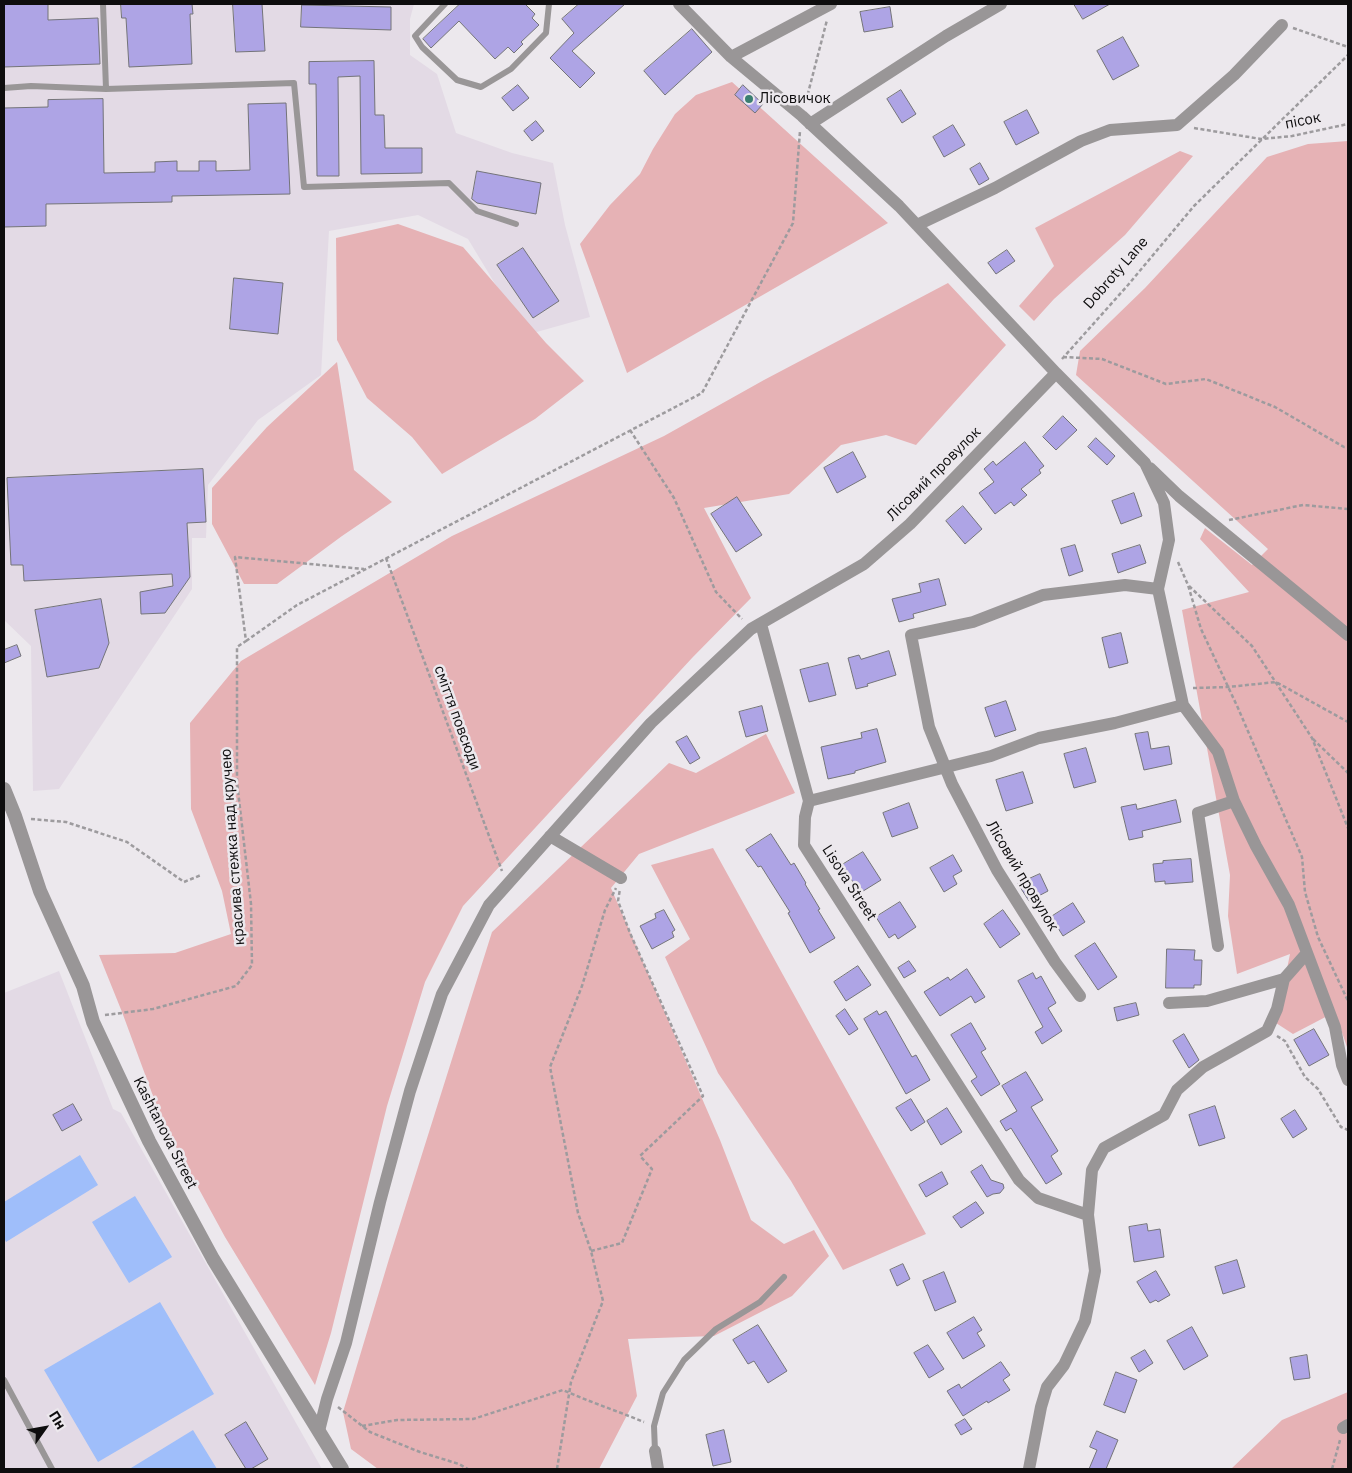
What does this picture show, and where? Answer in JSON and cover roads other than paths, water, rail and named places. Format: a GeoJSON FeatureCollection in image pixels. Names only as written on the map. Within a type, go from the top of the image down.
{"type":"FeatureCollection","features":[{"type":"Feature","properties":{"kind":"street"},"geometry":{"type":"LineString","coordinates":[[679,4],[731,57],[806,120],[917,225],[1056,373],[1145,463],[1213,524],[1348,635]]}},
{"type":"Feature","properties":{"kind":"street"},"geometry":{"type":"LineString","coordinates":[[731,57],[831,4]]}},
{"type":"Feature","properties":{"kind":"street"},"geometry":{"type":"LineString","coordinates":[[806,120],[1001,4]]}},
{"type":"Feature","properties":{"kind":"street"},"geometry":{"type":"LineString","coordinates":[[917,225],[995,188],[1081,141],[1110,130],[1177,125],[1234,75],[1282,25]]}},
{"type":"Feature","properties":{"kind":"street","name":"Лісовий провулок"},"geometry":{"type":"LineString","coordinates":[[319,1431],[327,1399],[346,1343],[380,1202],[410,1091],[442,994],[488,905],[652,723],[756,626],[864,564],[910,524],[1056,373]]}},
{"type":"Feature","properties":{"kind":"street"},"geometry":{"type":"LineString","coordinates":[[1145,463],[1164,503],[1169,540],[1158,589],[1183,705],[1218,752],[1234,801],[1256,846],[1289,905],[1335,1027],[1342,1065],[1348,1080]]}},
{"type":"Feature","properties":{"kind":"street","name":"Лісовий провулок"},"geometry":{"type":"LineString","coordinates":[[1080,996],[1055,962],[997,870],[952,784],[929,727],[911,636],[973,622],[1043,595],[1125,585],[1158,589]]}},
{"type":"Feature","properties":{"kind":"street"},"geometry":{"type":"LineString","coordinates":[[756,626],[809,801],[991,756],[1039,738],[1115,723],[1183,705]]}},
{"type":"Feature","properties":{"kind":"street","name":"Kashtanova Street"},"geometry":{"type":"LineString","coordinates":[[4,789],[40,891],[82,986],[93,1022],[149,1141],[213,1259],[342,1469]]}},
{"type":"Feature","properties":{"kind":"street","name":"Lisova Street"},"geometry":{"type":"LineString","coordinates":[[809,801],[805,817],[804,845],[1019,1180],[1038,1198],[1088,1215]]}},
{"type":"Feature","properties":{"kind":"street"},"geometry":{"type":"LineString","coordinates":[[1218,946],[1198,813],[1234,801]]}},
{"type":"Feature","properties":{"kind":"street"},"geometry":{"type":"LineString","coordinates":[[550,836],[621,878]]}},
{"type":"Feature","properties":{"kind":"street"},"geometry":{"type":"LineString","coordinates":[[1029,1469],[1041,1407],[1047,1387],[1064,1365],[1085,1321],[1095,1271],[1088,1215],[1092,1170],[1104,1148],[1164,1115],[1177,1090],[1203,1067],[1267,1031],[1277,1009],[1284,979],[1307,953]]}},
{"type":"Feature","properties":{"kind":"street"},"geometry":{"type":"LineString","coordinates":[[1169,1002],[1207,1001],[1284,979]]}},
{"type":"Feature","properties":{"kind":"street"},"geometry":{"type":"LineString","coordinates":[[656,1451],[658,1469]]}},
{"type":"Feature","properties":{"kind":"lane"},"geometry":{"type":"LineString","coordinates":[[103,4],[106,89]]}},
{"type":"Feature","properties":{"kind":"lane"},"geometry":{"type":"LineString","coordinates":[[445,4],[415,36],[422,47],[457,80],[481,87],[511,69],[546,33],[549,4]]}},
{"type":"Feature","properties":{"kind":"lane"},"geometry":{"type":"LineString","coordinates":[[4,88],[31,86],[106,89],[294,83],[304,187],[450,183],[477,211],[516,224]]}},
{"type":"Feature","properties":{"kind":"lane"},"geometry":{"type":"LineString","coordinates":[[656,1451],[654,1426],[663,1393],[684,1360],[716,1329],[760,1302],[784,1278]]}},
{"type":"Feature","properties":{"kind":"lane"},"geometry":{"type":"LineString","coordinates":[[4,1380],[52,1469]]}},
{"type":"Feature","properties":{"kind":"water"},"geometry":{"type":"Polygon","coordinates":[[[80,1155],[98,1185],[6,1242],[4,1238],[4,1202],[80,1155]]]}},
{"type":"Feature","properties":{"kind":"water"},"geometry":{"type":"Polygon","coordinates":[[[135,1196],[172,1257],[129,1283],[92,1222],[135,1196]]]}},
{"type":"Feature","properties":{"kind":"water"},"geometry":{"type":"Polygon","coordinates":[[[160,1302],[214,1394],[98,1462],[44,1370],[160,1302]]]}},
{"type":"Feature","properties":{"kind":"water"},"geometry":{"type":"Polygon","coordinates":[[[193,1430],[217,1469],[131,1468],[193,1430]]]}},
{"type":"Feature","properties":{"kind":"place","name":"Лісовичок"},"geometry":{"type":"Point","coordinates":[749,99]}}]}
